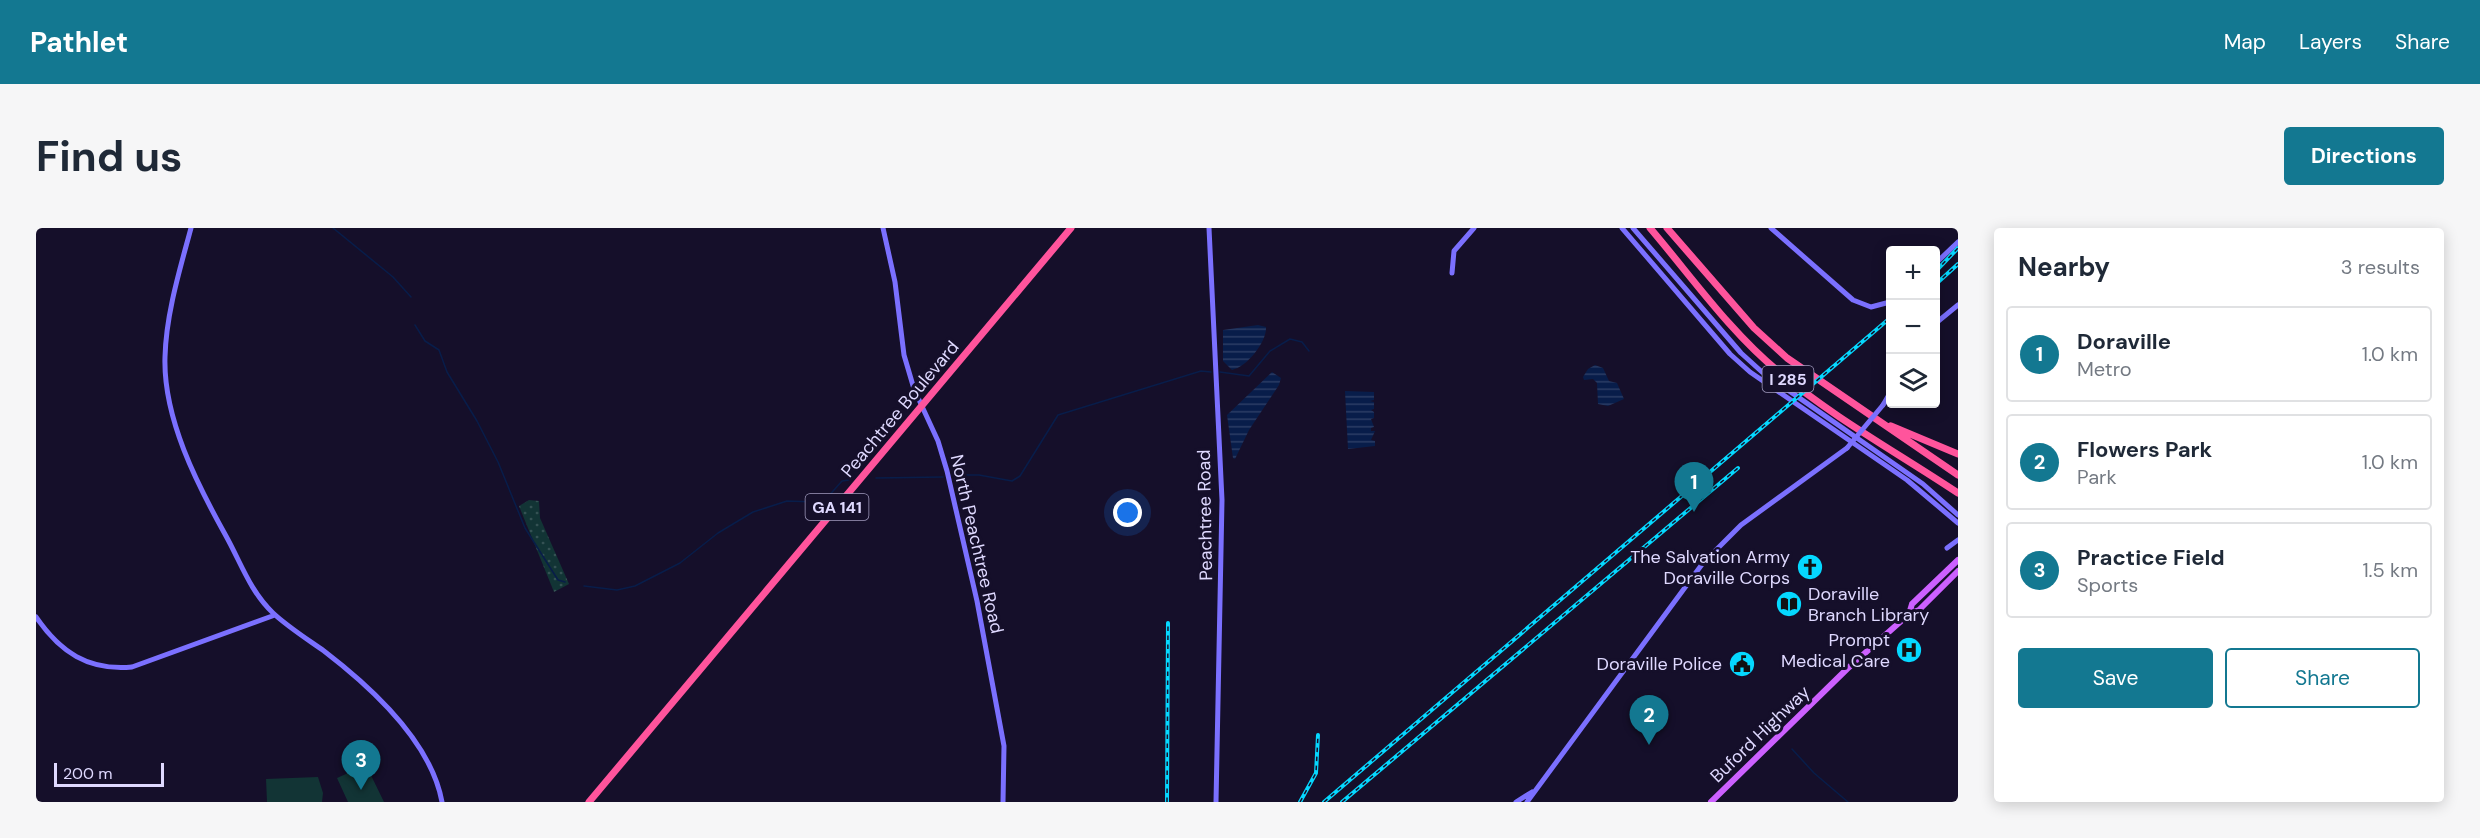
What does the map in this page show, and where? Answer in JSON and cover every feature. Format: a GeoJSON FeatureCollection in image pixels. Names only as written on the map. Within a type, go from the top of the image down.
{"type":"FeatureCollection","features":[{"type":"Feature","properties":{"kind":"highway","name":"Peachtree Boulevard"},"geometry":{"type":"LineString","coordinates":[[589,802],[1071,228]]}},
{"type":"Feature","properties":{"kind":"highway","name":"I 285"},"geometry":{"type":"LineString","coordinates":[[1650,228],[1742,335],[1778,372],[1833,412],[1958,493]]}},
{"type":"Feature","properties":{"kind":"highway","name":"I 285"},"geometry":{"type":"LineString","coordinates":[[1667,228],[1757,331],[1804,373],[1958,475]]}},
{"type":"Feature","properties":{"kind":"highway"},"geometry":{"type":"LineString","coordinates":[[1875,419],[1958,454]]}},
{"type":"Feature","properties":{"kind":"main road","name":"Buford Highway"},"geometry":{"type":"LineString","coordinates":[[1909,614],[1912,603],[1958,560]]}},
{"type":"Feature","properties":{"kind":"main road","name":"Buford Highway"},"geometry":{"type":"LineString","coordinates":[[1711,802],[1847,669],[1909,614],[1919,610],[1958,571]]}},
{"type":"Feature","properties":{"kind":"street"},"geometry":{"type":"LineString","coordinates":[[191,228],[166,344],[166,386],[184,448],[251,587],[275,615],[353,675],[396,718],[434,773],[442,802]]}},
{"type":"Feature","properties":{"kind":"street","name":"North Peachtree Road"},"geometry":{"type":"LineString","coordinates":[[883,228],[895,282],[904,355],[947,471],[977,601],[1004,746],[1003,802]]}},
{"type":"Feature","properties":{"kind":"street","name":"Peachtree Road"},"geometry":{"type":"LineString","coordinates":[[1209,228],[1222,500],[1216,802]]}},
{"type":"Feature","properties":{"kind":"street"},"geometry":{"type":"LineString","coordinates":[[1452,273],[1452,260],[1457,245],[1474,228]]}},
{"type":"Feature","properties":{"kind":"street"},"geometry":{"type":"LineString","coordinates":[[1622,228],[1730,354],[1750,372],[1907,480],[1958,523]]}},
{"type":"Feature","properties":{"kind":"street"},"geometry":{"type":"LineString","coordinates":[[1633,228],[1741,353],[1762,372],[1923,484],[1958,514]]}},
{"type":"Feature","properties":{"kind":"street"},"geometry":{"type":"LineString","coordinates":[[1771,228],[1852,300],[1871,307],[1886,304]]}},
{"type":"Feature","properties":{"kind":"street"},"geometry":{"type":"LineString","coordinates":[[1940,258],[1958,242]]}},
{"type":"Feature","properties":{"kind":"street"},"geometry":{"type":"LineString","coordinates":[[1940,319],[1958,305]]}},
{"type":"Feature","properties":{"kind":"street"},"geometry":{"type":"LineString","coordinates":[[1527,802],[1696,571],[1741,525],[1847,447],[1886,399]]}},
{"type":"Feature","properties":{"kind":"street"},"geometry":{"type":"LineString","coordinates":[[1947,548],[1958,540]]}},
{"type":"Feature","properties":{"kind":"street"},"geometry":{"type":"LineString","coordinates":[[36,617],[67,652],[90,665],[117,669],[132,667],[275,615]]}},
{"type":"Feature","properties":{"kind":"street"},"geometry":{"type":"LineString","coordinates":[[1516,802],[1534,791]]}},
{"type":"Feature","properties":{"kind":"green space"},"geometry":{"type":"Polygon","coordinates":[[[529,500],[539,501],[540,518],[569,584],[554,592],[519,506],[529,500]]]}},
{"type":"Feature","properties":{"kind":"green space"},"geometry":{"type":"Polygon","coordinates":[[[366,765],[384,802],[348,802],[337,778],[366,765]]]}},
{"type":"Feature","properties":{"kind":"green space"},"geometry":{"type":"Polygon","coordinates":[[[318,777],[323,793],[322,802],[267,802],[266,779],[318,777]]]}},
{"type":"Feature","properties":{"kind":"water"},"geometry":{"type":"Polygon","coordinates":[[[1258,325],[1266,327],[1260,346],[1250,359],[1232,370],[1223,361],[1223,330],[1258,325]]]}},
{"type":"Feature","properties":{"kind":"water"},"geometry":{"type":"Polygon","coordinates":[[[1595,365],[1603,368],[1609,381],[1617,383],[1624,399],[1608,406],[1598,404],[1597,383],[1593,379],[1584,380],[1583,377],[1588,369],[1595,365]]]}},
{"type":"Feature","properties":{"kind":"water"},"geometry":{"type":"Polygon","coordinates":[[[1272,372],[1281,378],[1279,385],[1249,430],[1235,459],[1227,415],[1272,372]]]}},
{"type":"Feature","properties":{"kind":"water"},"geometry":{"type":"Polygon","coordinates":[[[1345,391],[1374,392],[1374,400],[1370,401],[1374,402],[1374,409],[1371,410],[1374,412],[1374,418],[1371,419],[1374,427],[1371,431],[1375,431],[1371,440],[1375,441],[1375,446],[1348,449],[1345,391]]]}},
{"type":"Feature","properties":{"kind":"waterway"},"geometry":{"type":"LineString","coordinates":[[333,228],[393,277],[411,297]]}},
{"type":"Feature","properties":{"kind":"waterway"},"geometry":{"type":"LineString","coordinates":[[415,325],[425,341],[439,350],[447,372],[477,421],[498,462],[525,528],[558,580],[565,582]]}},
{"type":"Feature","properties":{"kind":"waterway"},"geometry":{"type":"LineString","coordinates":[[1220,372],[1249,376],[1270,351],[1290,339],[1302,342],[1309,351]]}},
{"type":"Feature","properties":{"kind":"waterway"},"geometry":{"type":"LineString","coordinates":[[952,475],[979,475],[1012,481],[1020,476],[1058,415],[1201,371],[1211,372]]}},
{"type":"Feature","properties":{"kind":"waterway"},"geometry":{"type":"LineString","coordinates":[[876,478],[943,477]]}},
{"type":"Feature","properties":{"kind":"waterway"},"geometry":{"type":"LineString","coordinates":[[584,586],[617,590],[635,586],[680,563],[718,533],[753,512],[787,501],[816,502],[826,499],[842,481],[849,480]]}},
{"type":"Feature","properties":{"kind":"waterway"},"geometry":{"type":"LineString","coordinates":[[1792,749],[1814,773],[1848,802]]}},
{"type":"Feature","properties":{"kind":"railway"},"geometry":{"type":"LineString","coordinates":[[1940,267],[1958,248]]}},
{"type":"Feature","properties":{"kind":"railway"},"geometry":{"type":"LineString","coordinates":[[1940,280],[1958,264]]}},
{"type":"Feature","properties":{"kind":"railway"},"geometry":{"type":"LineString","coordinates":[[1324,802],[1886,321]]}},
{"type":"Feature","properties":{"kind":"railway"},"geometry":{"type":"LineString","coordinates":[[1342,802],[1738,468]]}},
{"type":"Feature","properties":{"kind":"railway"},"geometry":{"type":"LineString","coordinates":[[1167,802],[1168,623]]}},
{"type":"Feature","properties":{"kind":"railway"},"geometry":{"type":"LineString","coordinates":[[1300,802],[1316,773],[1318,735]]}},
{"type":"Feature","properties":{"kind":"place","name":"Doraville"},"geometry":{"type":"Point","coordinates":[1694,512]}},
{"type":"Feature","properties":{"kind":"place","name":"The Salvation Army Doraville Corps"},"geometry":{"type":"Point","coordinates":[1810,567]}},
{"type":"Feature","properties":{"kind":"place","name":"Doraville Branch Library"},"geometry":{"type":"Point","coordinates":[1789,604]}},
{"type":"Feature","properties":{"kind":"place","name":"Prompt Medical Care"},"geometry":{"type":"Point","coordinates":[1909,650]}},
{"type":"Feature","properties":{"kind":"place","name":"Doraville Police"},"geometry":{"type":"Point","coordinates":[1742,664]}},
{"type":"Feature","properties":{"kind":"place","name":"Flowers Park"},"geometry":{"type":"Point","coordinates":[1649,745]}},
{"type":"Feature","properties":{"kind":"place","name":"Practice Field"},"geometry":{"type":"Point","coordinates":[361,790]}}]}
